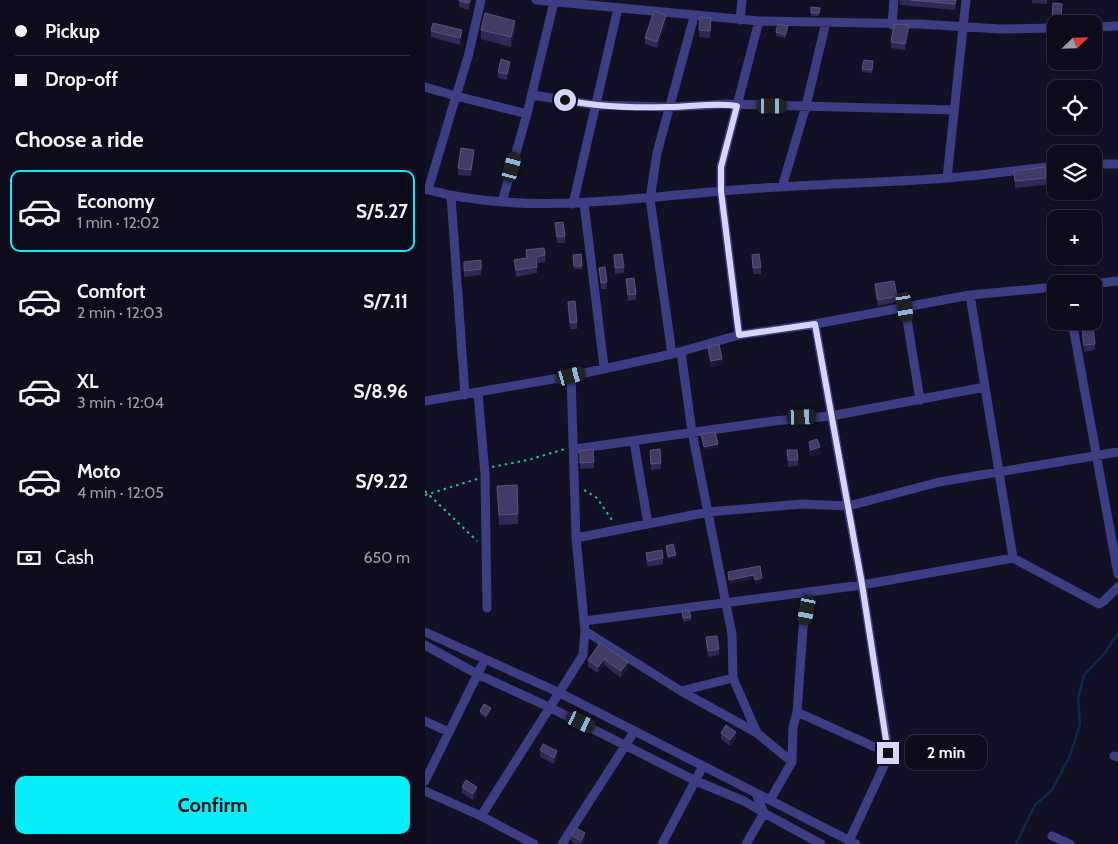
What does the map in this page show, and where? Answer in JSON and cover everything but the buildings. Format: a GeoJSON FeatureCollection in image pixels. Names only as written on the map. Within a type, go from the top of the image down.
{"type":"FeatureCollection","features":[{"type":"Feature","properties":{"kind":"street"},"geometry":{"type":"LineString","coordinates":[[481,0],[468,57],[427,190],[451,196],[502,202],[573,204],[650,199],[721,191],[947,178],[1047,167]]}},
{"type":"Feature","properties":{"kind":"street"},"geometry":{"type":"LineString","coordinates":[[537,0],[597,3],[618,8],[694,17],[740,20],[892,25],[920,24],[963,28],[1047,28]]}},
{"type":"Feature","properties":{"kind":"street"},"geometry":{"type":"LineString","coordinates":[[740,20],[741,0]]}},
{"type":"Feature","properties":{"kind":"street"},"geometry":{"type":"LineString","coordinates":[[892,25],[894,0]]}},
{"type":"Feature","properties":{"kind":"street"},"geometry":{"type":"LineString","coordinates":[[947,178],[966,0]]}},
{"type":"Feature","properties":{"kind":"street"},"geometry":{"type":"LineString","coordinates":[[502,202],[532,95],[554,2]]}},
{"type":"Feature","properties":{"kind":"street"},"geometry":{"type":"LineString","coordinates":[[573,204],[618,8]]}},
{"type":"Feature","properties":{"kind":"street"},"geometry":{"type":"LineString","coordinates":[[694,17],[657,153],[650,199],[676,353],[732,634],[733,678],[757,733]]}},
{"type":"Feature","properties":{"kind":"street"},"geometry":{"type":"LineString","coordinates":[[739,335],[721,191],[721,167],[759,21]]}},
{"type":"Feature","properties":{"kind":"street"},"geometry":{"type":"LineString","coordinates":[[782,187],[807,106],[827,22]]}},
{"type":"Feature","properties":{"kind":"street"},"geometry":{"type":"LineString","coordinates":[[1103,27],[1118,26]]}},
{"type":"Feature","properties":{"kind":"street"},"geometry":{"type":"LineString","coordinates":[[425,87],[527,114]]}},
{"type":"Feature","properties":{"kind":"street"},"geometry":{"type":"LineString","coordinates":[[532,95],[595,105],[669,107],[703,104],[954,110]]}},
{"type":"Feature","properties":{"kind":"street"},"geometry":{"type":"LineString","coordinates":[[1102,164],[1118,164]]}},
{"type":"Feature","properties":{"kind":"street"},"geometry":{"type":"LineString","coordinates":[[451,196],[465,395]]}},
{"type":"Feature","properties":{"kind":"street"},"geometry":{"type":"LineString","coordinates":[[584,202],[604,367]]}},
{"type":"Feature","properties":{"kind":"street"},"geometry":{"type":"LineString","coordinates":[[1102,283],[1118,281]]}},
{"type":"Feature","properties":{"kind":"street"},"geometry":{"type":"LineString","coordinates":[[425,401],[571,376],[604,367],[676,353],[739,335],[815,324],[970,295],[1047,288]]}},
{"type":"Feature","properties":{"kind":"street"},"geometry":{"type":"LineString","coordinates":[[970,295],[1013,558]]}},
{"type":"Feature","properties":{"kind":"street"},"geometry":{"type":"LineString","coordinates":[[905,307],[920,400]]}},
{"type":"Feature","properties":{"kind":"street"},"geometry":{"type":"LineString","coordinates":[[425,632],[560,693],[703,768],[853,842],[888,753],[862,584],[815,324]]}},
{"type":"Feature","properties":{"kind":"street"},"geometry":{"type":"LineString","coordinates":[[1074,330],[1118,574]]}},
{"type":"Feature","properties":{"kind":"street"},"geometry":{"type":"LineString","coordinates":[[481,816],[583,655],[585,631],[576,538],[575,449],[571,376]]}},
{"type":"Feature","properties":{"kind":"street"},"geometry":{"type":"LineString","coordinates":[[575,449],[802,417],[831,416],[985,387]]}},
{"type":"Feature","properties":{"kind":"street"},"geometry":{"type":"LineString","coordinates":[[478,393],[485,474],[487,608]]}},
{"type":"Feature","properties":{"kind":"street"},"geometry":{"type":"LineString","coordinates":[[633,442],[649,524]]}},
{"type":"Feature","properties":{"kind":"street"},"geometry":{"type":"LineString","coordinates":[[576,538],[708,512],[802,504],[847,506],[939,482],[1118,452]]}},
{"type":"Feature","properties":{"kind":"street"},"geometry":{"type":"LineString","coordinates":[[584,621],[810,592],[1013,558],[1099,604],[1104,602],[1118,587]]}},
{"type":"Feature","properties":{"kind":"street"},"geometry":{"type":"LineString","coordinates":[[770,800],[792,762],[793,727],[797,712],[803,628],[810,592]]}},
{"type":"Feature","properties":{"kind":"street"},"geometry":{"type":"LineString","coordinates":[[585,631],[681,691],[757,733],[792,762]]}},
{"type":"Feature","properties":{"kind":"street"},"geometry":{"type":"LineString","coordinates":[[425,645],[477,674],[626,744],[696,781],[743,801],[821,844]]}},
{"type":"Feature","properties":{"kind":"street"},"geometry":{"type":"LineString","coordinates":[[425,781],[485,659]]}},
{"type":"Feature","properties":{"kind":"street"},"geometry":{"type":"LineString","coordinates":[[681,691],[733,678]]}},
{"type":"Feature","properties":{"kind":"street"},"geometry":{"type":"LineString","coordinates":[[797,712],[888,753]]}},
{"type":"Feature","properties":{"kind":"street"},"geometry":{"type":"LineString","coordinates":[[425,721],[449,732]]}},
{"type":"Feature","properties":{"kind":"street"},"geometry":{"type":"LineString","coordinates":[[562,844],[634,732]]}},
{"type":"Feature","properties":{"kind":"street"},"geometry":{"type":"LineString","coordinates":[[662,844],[703,768]]}},
{"type":"Feature","properties":{"kind":"street"},"geometry":{"type":"LineString","coordinates":[[425,791],[481,816],[534,844]]}},
{"type":"Feature","properties":{"kind":"street"},"geometry":{"type":"LineString","coordinates":[[756,793],[764,813]]}},
{"type":"Feature","properties":{"kind":"street"},"geometry":{"type":"LineString","coordinates":[[746,844],[764,813]]}},
{"type":"Feature","properties":{"kind":"street"},"geometry":{"type":"LineString","coordinates":[[1052,836],[1070,844]]}},
{"type":"Feature","properties":{"kind":"path"},"geometry":{"type":"LineString","coordinates":[[425,495],[463,485],[485,474],[492,467],[528,460],[561,449],[575,449]]}},
{"type":"Feature","properties":{"kind":"path"},"geometry":{"type":"LineString","coordinates":[[575,486],[597,498],[619,530]]}},
{"type":"Feature","properties":{"kind":"path"},"geometry":{"type":"LineString","coordinates":[[425,490],[486,552]]}},
{"type":"Feature","properties":{"kind":"waterway"},"geometry":{"type":"LineString","coordinates":[[1016,844],[1035,805],[1052,790],[1070,756],[1080,724],[1078,699],[1084,675],[1105,653],[1118,633]]}},
{"type":"Feature","properties":{"kind":"route"},"geometry":{"type":"LineString","coordinates":[[565,100],[595,105],[669,107],[727,104],[737,106],[721,167],[721,191],[739,335],[815,324],[862,584],[888,753]]}}]}
